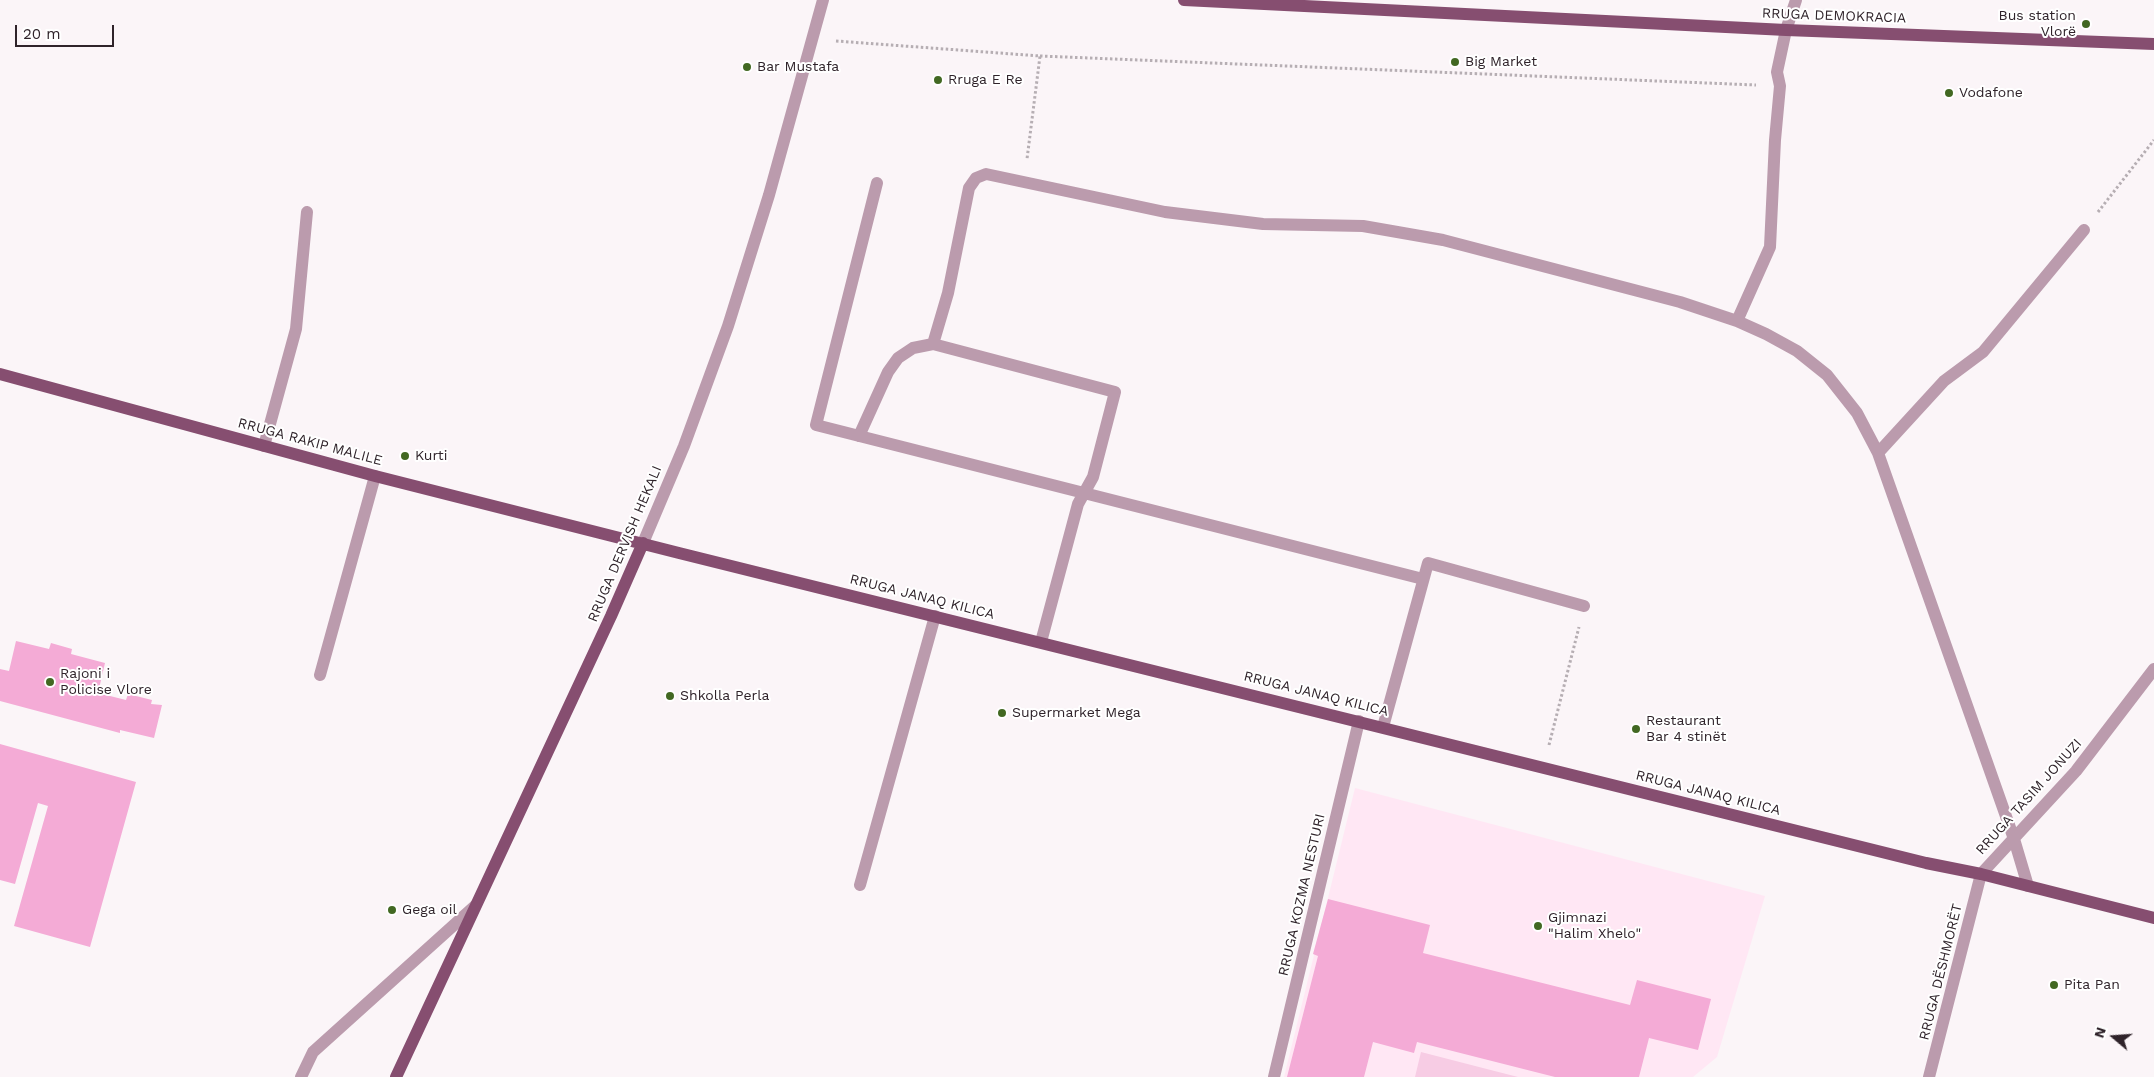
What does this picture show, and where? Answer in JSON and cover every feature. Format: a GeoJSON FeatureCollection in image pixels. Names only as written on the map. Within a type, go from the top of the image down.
{"type":"FeatureCollection","features":[{"type":"Feature","properties":{"kind":"main road","name":"RRUGA DEMOKRACIA"},"geometry":{"type":"LineString","coordinates":[[1184,0],[1294,3],[1786,30],[2154,44]]}},
{"type":"Feature","properties":{"kind":"main road","name":"RRUGA RAKIP MALILE"},"geometry":{"type":"LineString","coordinates":[[0,374],[375,476],[643,543]]}},
{"type":"Feature","properties":{"kind":"main road","name":"RRUGA JANAQ KILICA"},"geometry":{"type":"LineString","coordinates":[[643,543],[1926,863],[1981,874],[2154,918]]}},
{"type":"Feature","properties":{"kind":"main road","name":"RRUGA DERVISH HEKALI"},"geometry":{"type":"LineString","coordinates":[[396,1077],[612,616],[643,543]]}},
{"type":"Feature","properties":{"kind":"street","name":"RRUGA DERVISH HEKALI"},"geometry":{"type":"LineString","coordinates":[[643,543],[684,446],[728,326],[769,195],[823,0]]}},
{"type":"Feature","properties":{"kind":"street"},"geometry":{"type":"LineString","coordinates":[[1737,321],[1770,247],[1775,140],[1780,86],[1776,72],[1786,30],[1796,0]]}},
{"type":"Feature","properties":{"kind":"street"},"geometry":{"type":"LineString","coordinates":[[933,344],[948,292],[969,188],[976,178],[986,174],[1165,212],[1263,224],[1362,226],[1443,240],[1642,292],[1737,321],[1797,351],[1827,375],[1857,413],[1878,453],[2014,839],[2028,886]]}},
{"type":"Feature","properties":{"kind":"street"},"geometry":{"type":"LineString","coordinates":[[877,183],[816,425],[1423,579]]}},
{"type":"Feature","properties":{"kind":"street"},"geometry":{"type":"LineString","coordinates":[[264,446],[296,329],[307,212]]}},
{"type":"Feature","properties":{"kind":"street"},"geometry":{"type":"LineString","coordinates":[[1878,453],[1944,381],[1983,352],[2084,230]]}},
{"type":"Feature","properties":{"kind":"street"},"geometry":{"type":"LineString","coordinates":[[859,436],[888,372],[898,358],[913,348],[933,344],[1115,392],[1093,477],[1078,504],[1041,642]]}},
{"type":"Feature","properties":{"kind":"street"},"geometry":{"type":"LineString","coordinates":[[320,675],[375,476]]}},
{"type":"Feature","properties":{"kind":"street"},"geometry":{"type":"LineString","coordinates":[[1383,727],[1428,563],[1584,606]]}},
{"type":"Feature","properties":{"kind":"street"},"geometry":{"type":"LineString","coordinates":[[860,884],[935,616]]}},
{"type":"Feature","properties":{"kind":"street","name":"RRUGA TASIM JONUZI"},"geometry":{"type":"LineString","coordinates":[[1981,874],[2076,771],[2154,669]]}},
{"type":"Feature","properties":{"kind":"street","name":"RRUGA KOZMA NESTURI"},"geometry":{"type":"LineString","coordinates":[[1274,1077],[1359,721]]}},
{"type":"Feature","properties":{"kind":"street","name":"RRUGA DËSHMORËT"},"geometry":{"type":"LineString","coordinates":[[1930,1077],[1981,874]]}},
{"type":"Feature","properties":{"kind":"street"},"geometry":{"type":"LineString","coordinates":[[301,1077],[313,1052],[475,906]]}},
{"type":"Feature","properties":{"kind":"path"},"geometry":{"type":"LineString","coordinates":[[813,40],[1040,56],[1780,86]]}},
{"type":"Feature","properties":{"kind":"path"},"geometry":{"type":"LineString","coordinates":[[1024,182],[1040,56]]}},
{"type":"Feature","properties":{"kind":"path"},"geometry":{"type":"LineString","coordinates":[[2084,230],[2154,140]]}},
{"type":"Feature","properties":{"kind":"path"},"geometry":{"type":"LineString","coordinates":[[1544,767],[1584,606]]}},
{"type":"Feature","properties":{"kind":"shaded area","name":"Gjimnazi \"Halim Xhelo\""},"geometry":{"type":"Polygon","coordinates":[[[1355,788],[1765,896],[1717,1057],[1693,1077],[1284,1077],[1355,788]]]}},
{"type":"Feature","properties":{"kind":"shaded area"},"geometry":{"type":"Polygon","coordinates":[[[1421,1052],[1479,1067],[1518,1077],[1415,1077],[1421,1052]]]}},
{"type":"Feature","properties":{"kind":"building","name":"Rajoni i Policise Vlore"},"geometry":{"type":"Polygon","coordinates":[[[16,641],[49,649],[51,643],[72,649],[71,654],[105,663],[98,693],[126,700],[128,694],[152,700],[151,704],[162,705],[154,738],[120,730],[120,733],[0,701],[0,669],[9,671],[16,641]]]}},
{"type":"Feature","properties":{"kind":"building"},"geometry":{"type":"Polygon","coordinates":[[[0,744],[136,782],[90,947],[14,926],[48,806],[38,803],[15,884],[0,880],[0,744]]]}},
{"type":"Feature","properties":{"kind":"building"},"geometry":{"type":"Polygon","coordinates":[[[1328,899],[1430,925],[1423,953],[1630,1005],[1637,980],[1711,999],[1698,1050],[1649,1038],[1639,1077],[1555,1077],[1417,1042],[1414,1053],[1373,1042],[1364,1077],[1287,1077],[1318,956],[1313,954],[1328,899]]]}},
{"type":"Feature","properties":{"kind":"place","name":"Bus station Vlorë"},"geometry":{"type":"Point","coordinates":[2086,24]}},
{"type":"Feature","properties":{"kind":"place","name":"Big Market"},"geometry":{"type":"Point","coordinates":[1455,62]}},
{"type":"Feature","properties":{"kind":"place","name":"Bar Mustafa"},"geometry":{"type":"Point","coordinates":[747,67]}},
{"type":"Feature","properties":{"kind":"place","name":"Rruga E Re"},"geometry":{"type":"Point","coordinates":[938,80]}},
{"type":"Feature","properties":{"kind":"place","name":"Vodafone"},"geometry":{"type":"Point","coordinates":[1949,93]}},
{"type":"Feature","properties":{"kind":"place","name":"Kurti"},"geometry":{"type":"Point","coordinates":[405,456]}},
{"type":"Feature","properties":{"kind":"place","name":"Rajoni i Policise Vlore"},"geometry":{"type":"Point","coordinates":[50,682]}},
{"type":"Feature","properties":{"kind":"place","name":"Shkolla Perla"},"geometry":{"type":"Point","coordinates":[670,696]}},
{"type":"Feature","properties":{"kind":"place","name":"Supermarket Mega"},"geometry":{"type":"Point","coordinates":[1002,713]}},
{"type":"Feature","properties":{"kind":"place","name":"Restaurant Bar 4 stinët"},"geometry":{"type":"Point","coordinates":[1636,729]}},
{"type":"Feature","properties":{"kind":"place","name":"Gega oil"},"geometry":{"type":"Point","coordinates":[392,910]}},
{"type":"Feature","properties":{"kind":"place","name":"Gjimnazi \"Halim Xhelo\""},"geometry":{"type":"Point","coordinates":[1538,926]}},
{"type":"Feature","properties":{"kind":"place","name":"Pita Pan"},"geometry":{"type":"Point","coordinates":[2054,985]}}]}
